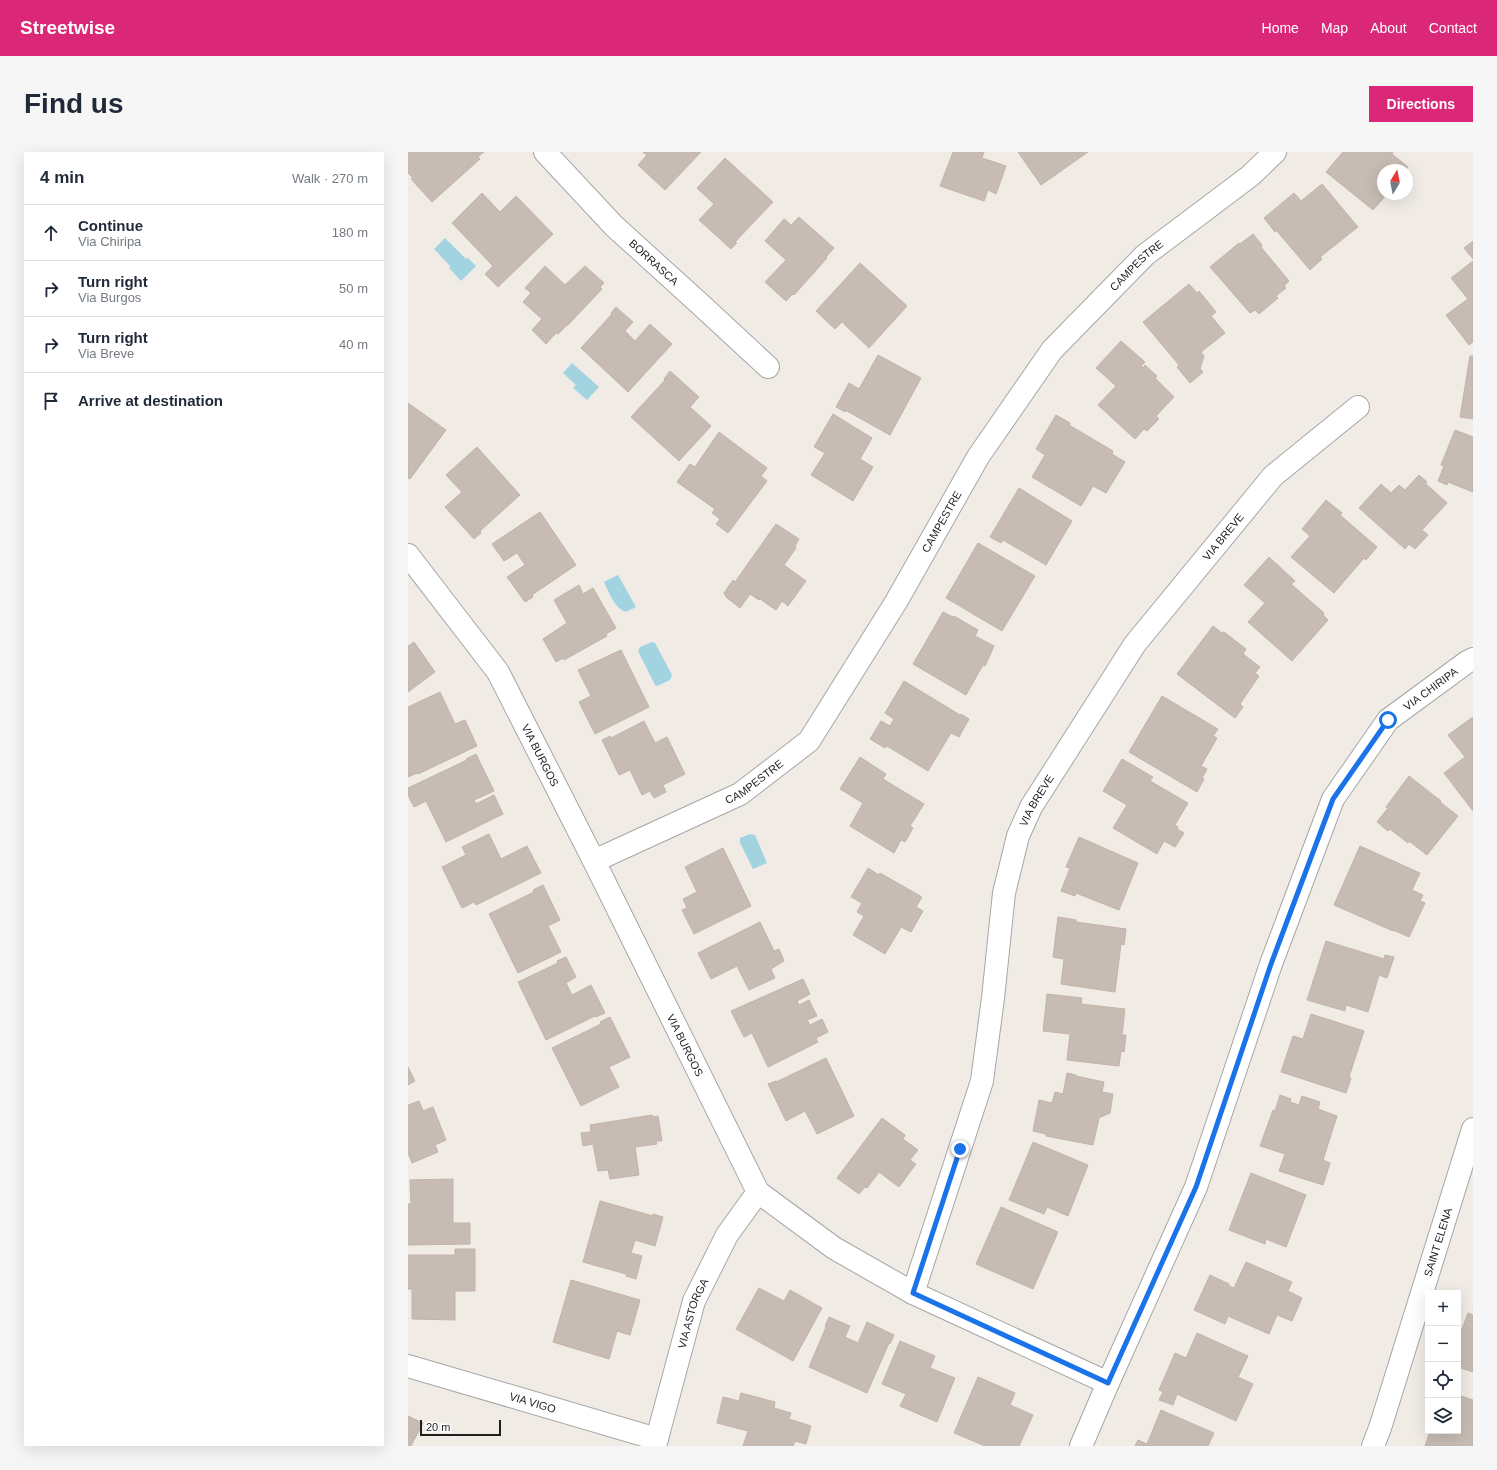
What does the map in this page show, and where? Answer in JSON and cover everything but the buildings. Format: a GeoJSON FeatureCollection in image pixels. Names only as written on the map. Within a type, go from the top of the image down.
{"type":"FeatureCollection","features":[{"type":"Feature","properties":{"kind":"street","name":"BORRASCA"},"geometry":{"type":"LineString","coordinates":[[545,152],[614,226],[768,367]]}},
{"type":"Feature","properties":{"kind":"street","name":"CAMPESTRE"},"geometry":{"type":"LineString","coordinates":[[594,861],[740,794],[809,741],[896,602],[978,457],[1052,350],[1145,255],[1250,176],[1275,152]]}},
{"type":"Feature","properties":{"kind":"street","name":"VIA BREVE"},"geometry":{"type":"LineString","coordinates":[[913,1293],[982,1081],[1004,893],[1018,836],[1031,806],[1135,644],[1273,476],[1358,407]]}},
{"type":"Feature","properties":{"kind":"street","name":"VIA BURGOS"},"geometry":{"type":"LineString","coordinates":[[408,555],[498,672],[594,861],[758,1192],[834,1248],[913,1293],[1108,1383]]}},
{"type":"Feature","properties":{"kind":"street","name":"VIA CHIRIPA"},"geometry":{"type":"LineString","coordinates":[[1081,1446],[1196,1187],[1271,964],[1333,799],[1388,720],[1467,662],[1473,660]]}},
{"type":"Feature","properties":{"kind":"street","name":"SAINT ELENA"},"geometry":{"type":"LineString","coordinates":[[1373,1446],[1380,1428],[1473,1129]]}},
{"type":"Feature","properties":{"kind":"street","name":"VIA ASTORGA"},"geometry":{"type":"LineString","coordinates":[[656,1443],[694,1301],[727,1235],[758,1192]]}},
{"type":"Feature","properties":{"kind":"street","name":"VIA VIGO"},"geometry":{"type":"LineString","coordinates":[[408,1366],[656,1443]]}},
{"type":"Feature","properties":{"kind":"water"},"geometry":{"type":"Polygon","coordinates":[[[445,238],[466,259],[468,258],[476,266],[461,281],[449,268],[450,266],[434,249],[445,238]]]}},
{"type":"Feature","properties":{"kind":"water"},"geometry":{"type":"Polygon","coordinates":[[[572,363],[599,387],[587,400],[573,388],[576,385],[563,373],[572,363]]]}},
{"type":"Feature","properties":{"kind":"water"},"geometry":{"type":"Polygon","coordinates":[[[618,575],[636,607],[626,612],[615,603],[604,582],[618,575]]]}},
{"type":"Feature","properties":{"kind":"water"},"geometry":{"type":"Polygon","coordinates":[[[652,642],[655,643],[672,675],[670,680],[657,686],[655,685],[638,651],[640,647],[652,642]]]}},
{"type":"Feature","properties":{"kind":"water"},"geometry":{"type":"Polygon","coordinates":[[[750,834],[755,835],[767,863],[753,869],[740,843],[740,838],[750,834]]]}},
{"type":"Feature","properties":{"kind":"route"},"geometry":{"type":"LineString","coordinates":[[960,1149],[913,1293],[1108,1383],[1196,1187],[1271,964],[1333,799],[1388,720]]}}]}
